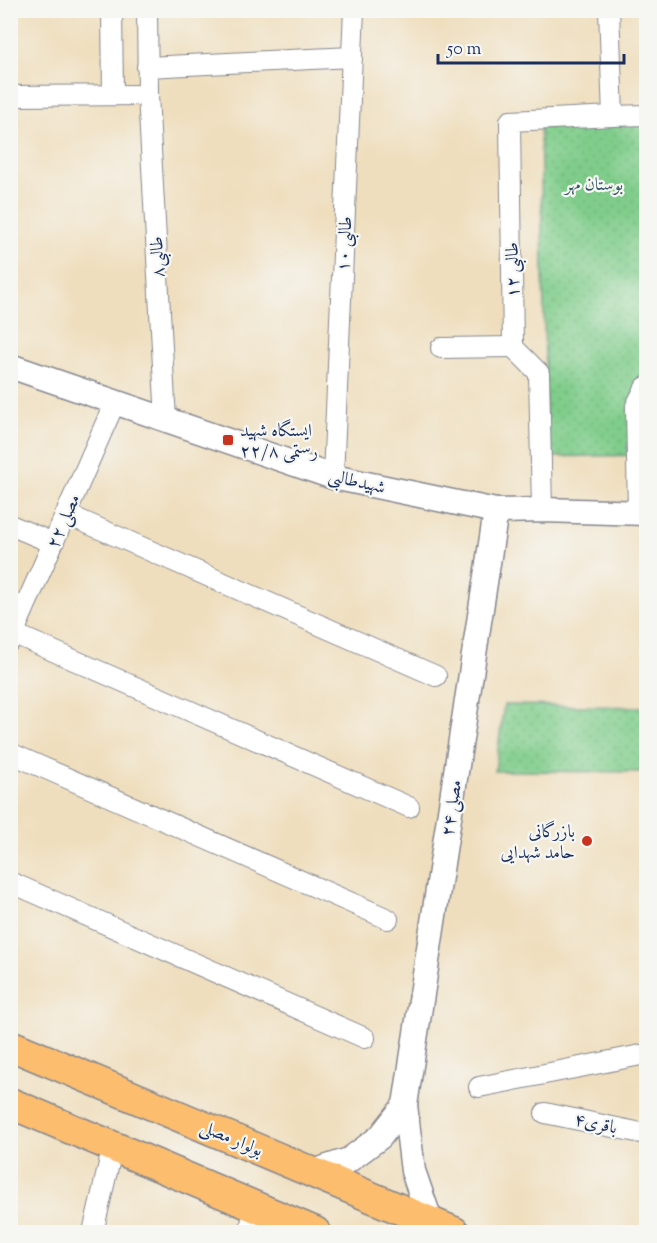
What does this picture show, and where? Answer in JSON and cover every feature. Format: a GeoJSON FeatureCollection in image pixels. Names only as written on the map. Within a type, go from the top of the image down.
{"type":"FeatureCollection","features":[{"type":"Feature","properties":{"kind":"main road","name":"بولوار مصلی"},"geometry":{"type":"LineString","coordinates":[[10,1045],[443,1228]]}},
{"type":"Feature","properties":{"kind":"main road"},"geometry":{"type":"LineString","coordinates":[[10,1103],[113,1146],[252,1220],[315,1233]]}},
{"type":"Feature","properties":{"kind":"street"},"geometry":{"type":"LineString","coordinates":[[112,10],[113,95]]}},
{"type":"Feature","properties":{"kind":"street","name":"طالبی۸"},"geometry":{"type":"LineString","coordinates":[[147,10],[148,95],[166,420]]}},
{"type":"Feature","properties":{"kind":"street","name":"طالبی ۱۰"},"geometry":{"type":"LineString","coordinates":[[333,477],[354,10]]}},
{"type":"Feature","properties":{"kind":"street"},"geometry":{"type":"LineString","coordinates":[[609,10],[613,116],[646,115]]}},
{"type":"Feature","properties":{"kind":"street"},"geometry":{"type":"LineString","coordinates":[[147,67],[352,57]]}},
{"type":"Feature","properties":{"kind":"street"},"geometry":{"type":"LineString","coordinates":[[10,96],[148,95]]}},
{"type":"Feature","properties":{"kind":"street","name":"طالبی ۱۲"},"geometry":{"type":"LineString","coordinates":[[513,347],[510,121],[613,116]]}},
{"type":"Feature","properties":{"kind":"street"},"geometry":{"type":"LineString","coordinates":[[441,348],[513,347],[539,373],[542,510]]}},
{"type":"Feature","properties":{"kind":"street","name":"شهیدطالبی"},"geometry":{"type":"LineString","coordinates":[[10,366],[333,477],[496,511],[642,513]]}},
{"type":"Feature","properties":{"kind":"street"},"geometry":{"type":"LineString","coordinates":[[642,513],[636,406],[646,387]]}},
{"type":"Feature","properties":{"kind":"street","name":"مصلی ۲۲"},"geometry":{"type":"LineString","coordinates":[[12,636],[115,402]]}},
{"type":"Feature","properties":{"kind":"street","name":"مصلی ۲۴"},"geometry":{"type":"LineString","coordinates":[[405,1105],[496,511]]}},
{"type":"Feature","properties":{"kind":"street"},"geometry":{"type":"LineString","coordinates":[[66,514],[436,676]]}},
{"type":"Feature","properties":{"kind":"street"},"geometry":{"type":"LineString","coordinates":[[10,525],[53,543]]}},
{"type":"Feature","properties":{"kind":"street"},"geometry":{"type":"LineString","coordinates":[[12,636],[409,807]]}},
{"type":"Feature","properties":{"kind":"street"},"geometry":{"type":"LineString","coordinates":[[10,753],[388,919]]}},
{"type":"Feature","properties":{"kind":"street"},"geometry":{"type":"LineString","coordinates":[[10,882],[365,1038]]}},
{"type":"Feature","properties":{"kind":"street"},"geometry":{"type":"LineString","coordinates":[[479,1087],[646,1054]]}},
{"type":"Feature","properties":{"kind":"street"},"geometry":{"type":"LineString","coordinates":[[313,1172],[349,1160],[380,1137],[405,1105]]}},
{"type":"Feature","properties":{"kind":"street"},"geometry":{"type":"LineString","coordinates":[[405,1105],[413,1171],[443,1228]]}},
{"type":"Feature","properties":{"kind":"street","name":"باقری۴"},"geometry":{"type":"LineString","coordinates":[[545,1113],[646,1134]]}},
{"type":"Feature","properties":{"kind":"street"},"geometry":{"type":"LineString","coordinates":[[93,1233],[113,1146]]}},
{"type":"Feature","properties":{"kind":"green space","name":"بوستان مهر"},"geometry":{"type":"Polygon","coordinates":[[[646,124],[646,455],[547,457],[540,126],[646,124]]]}},
{"type":"Feature","properties":{"kind":"green space"},"geometry":{"type":"Polygon","coordinates":[[[504,705],[646,707],[646,772],[495,771],[504,705]]]}},
{"type":"Feature","properties":{"kind":"place","name":"ایستگاه شهید رستمی ۲۲/۸"},"geometry":{"type":"Point","coordinates":[228,440]}},
{"type":"Feature","properties":{"kind":"place","name":"بازرگانی حامد شهدایی"},"geometry":{"type":"Point","coordinates":[587,841]}}]}
